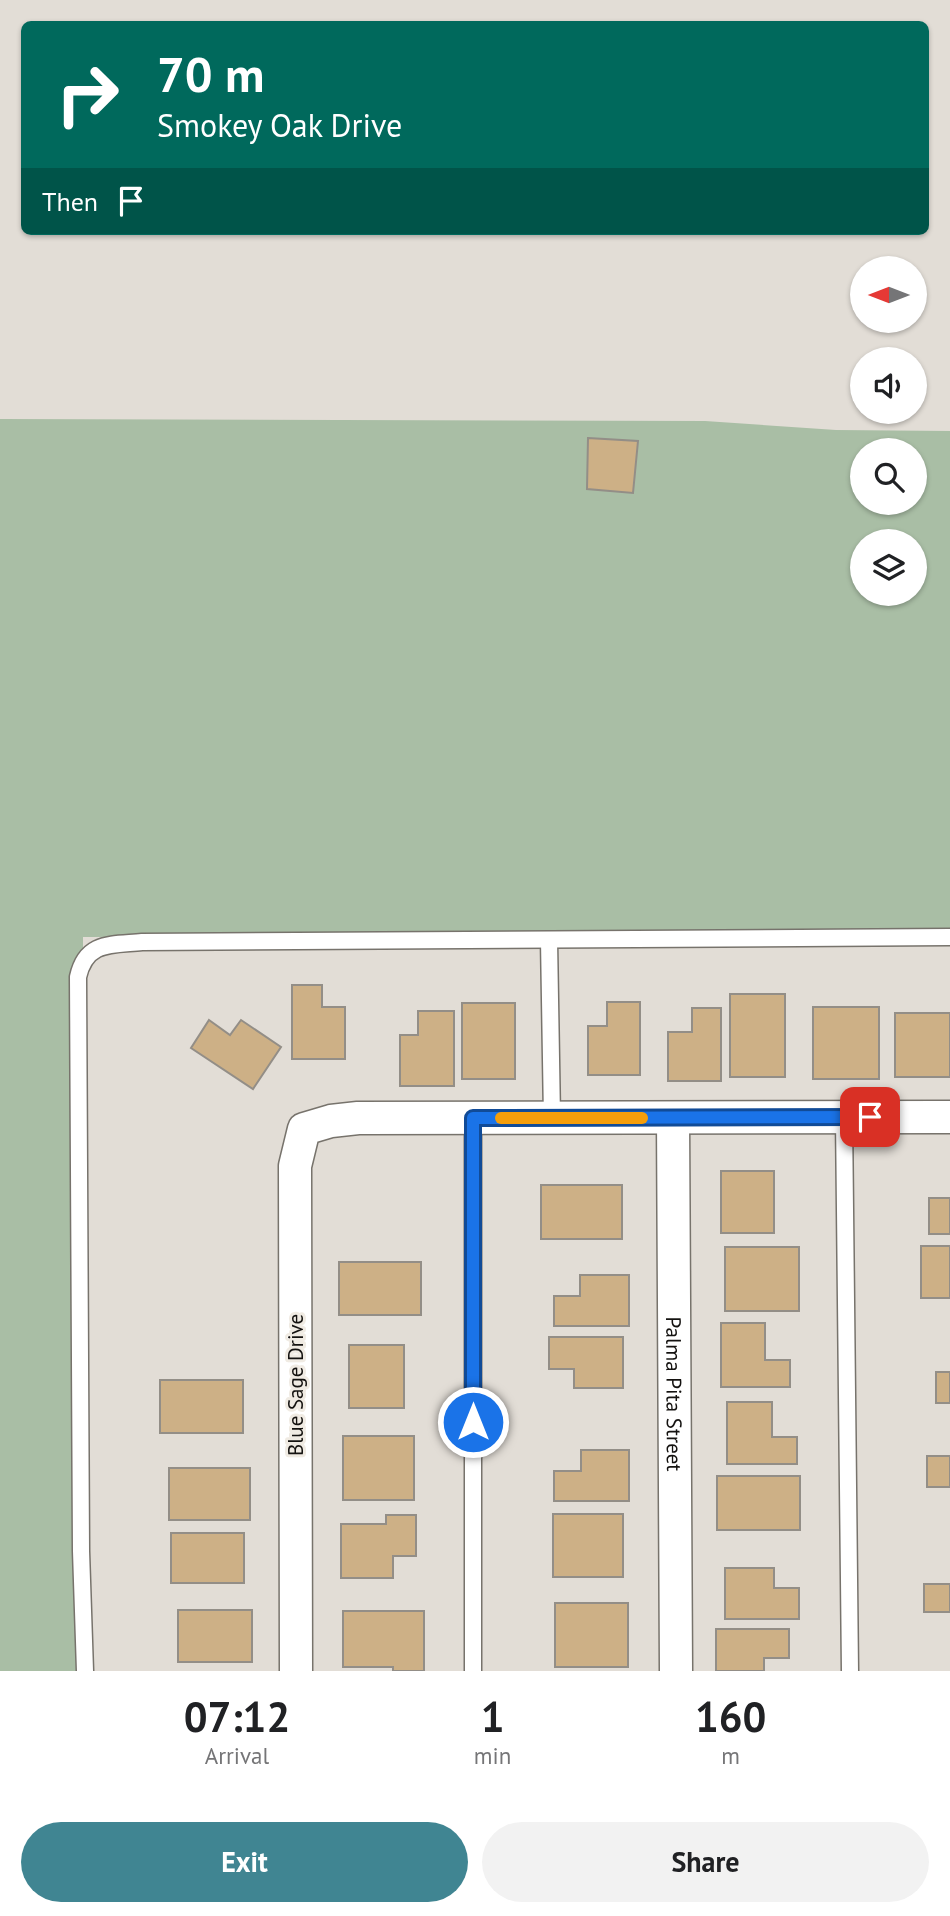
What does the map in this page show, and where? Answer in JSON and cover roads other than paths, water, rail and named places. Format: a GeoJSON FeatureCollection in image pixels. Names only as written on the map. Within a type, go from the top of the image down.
{"type":"FeatureCollection","features":[{"type":"Feature","properties":{"kind":"street"},"geometry":{"type":"LineString","coordinates":[[473,1118],[950,1117]]}},
{"type":"Feature","properties":{"kind":"street","name":"Blue Sage Drive"},"geometry":{"type":"LineString","coordinates":[[296,1671],[295,1166],[304,1129],[331,1121],[358,1118],[473,1118]]}},
{"type":"Feature","properties":{"kind":"street","name":"Palma Pita Street"},"geometry":{"type":"LineString","coordinates":[[673,1118],[676,1671]]}},
{"type":"Feature","properties":{"kind":"lane"},"geometry":{"type":"LineString","coordinates":[[85,1671],[80,1523],[78,977],[82,962],[91,950],[108,945],[142,943],[950,937]]}},
{"type":"Feature","properties":{"kind":"lane"},"geometry":{"type":"LineString","coordinates":[[549,940],[552,1118]]}},
{"type":"Feature","properties":{"kind":"lane"},"geometry":{"type":"LineString","coordinates":[[844,1117],[850,1671]]}},
{"type":"Feature","properties":{"kind":"lane"},"geometry":{"type":"LineString","coordinates":[[473,1118],[473,1671]]}}]}
